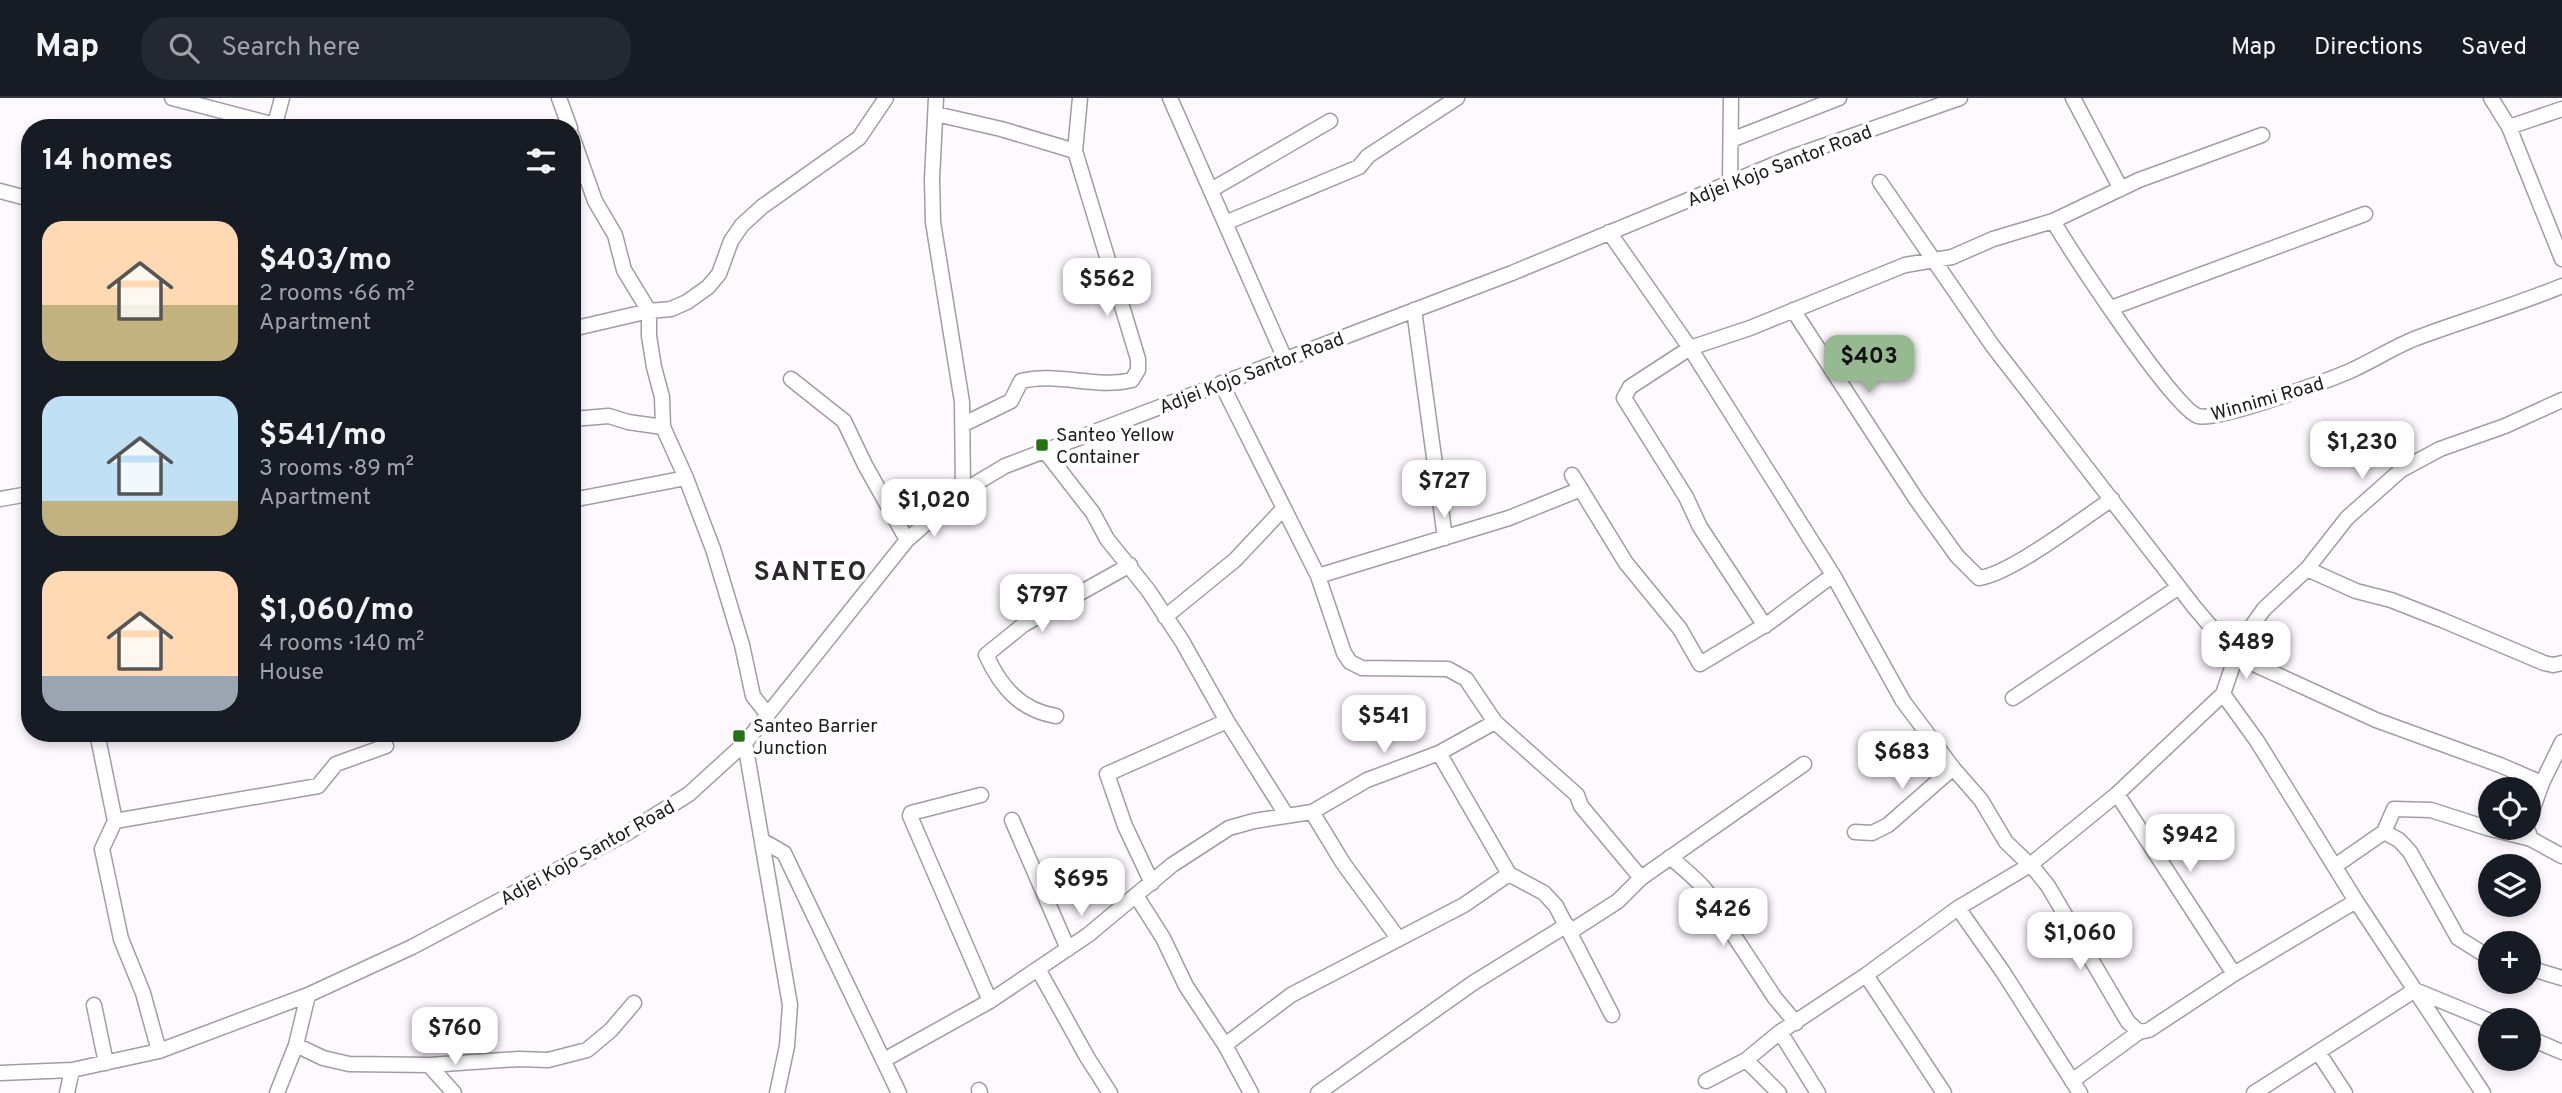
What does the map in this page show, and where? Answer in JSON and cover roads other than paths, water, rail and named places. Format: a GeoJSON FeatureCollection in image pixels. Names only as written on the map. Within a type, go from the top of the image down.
{"type":"FeatureCollection","features":[{"type":"Feature","properties":{"kind":"street"},"geometry":{"type":"LineString","coordinates":[[172,98],[249,119]]}},
{"type":"Feature","properties":{"kind":"street"},"geometry":{"type":"LineString","coordinates":[[277,119],[282,98]]}},
{"type":"Feature","properties":{"kind":"street"},"geometry":{"type":"LineString","coordinates":[[559,98],[567,119]]}},
{"type":"Feature","properties":{"kind":"street"},"geometry":{"type":"LineString","coordinates":[[581,327],[649,311],[671,309],[708,288],[719,274],[732,241],[742,225],[763,206],[859,138],[885,98]]}},
{"type":"Feature","properties":{"kind":"street"},"geometry":{"type":"LineString","coordinates":[[936,98],[933,222],[964,424],[963,491]]}},
{"type":"Feature","properties":{"kind":"street"},"geometry":{"type":"LineString","coordinates":[[964,424],[1011,401],[1021,381],[1038,377],[1118,383],[1132,380],[1139,370],[1138,359],[1075,151],[1080,98]]}},
{"type":"Feature","properties":{"kind":"street"},"geometry":{"type":"LineString","coordinates":[[1170,98],[1284,359]]}},
{"type":"Feature","properties":{"kind":"street"},"geometry":{"type":"LineString","coordinates":[[1225,223],[1359,167],[1368,156],[1457,98]]}},
{"type":"Feature","properties":{"kind":"street"},"geometry":{"type":"LineString","coordinates":[[1730,181],[1731,98]]}},
{"type":"Feature","properties":{"kind":"street"},"geometry":{"type":"LineString","coordinates":[[1731,140],[1839,98]]}},
{"type":"Feature","properties":{"kind":"street","name":"Adjei Kojo Santor Road"},"geometry":{"type":"LineString","coordinates":[[0,1073],[72,1070],[159,1051],[308,995],[412,947],[627,833],[689,794],[745,743],[907,540],[963,491],[1005,466],[1512,273],[1730,181],[1960,98]]}},
{"type":"Feature","properties":{"kind":"street"},"geometry":{"type":"LineString","coordinates":[[2073,98],[2121,189]]}},
{"type":"Feature","properties":{"kind":"street"},"geometry":{"type":"LineString","coordinates":[[2491,98],[2508,127],[2562,259]]}},
{"type":"Feature","properties":{"kind":"street"},"geometry":{"type":"LineString","coordinates":[[2508,127],[2562,108]]}},
{"type":"Feature","properties":{"kind":"street"},"geometry":{"type":"LineString","coordinates":[[936,114],[1001,129],[1075,151]]}},
{"type":"Feature","properties":{"kind":"street"},"geometry":{"type":"LineString","coordinates":[[1211,190],[1330,121]]}},
{"type":"Feature","properties":{"kind":"street"},"geometry":{"type":"LineString","coordinates":[[1765,626],[1700,527],[1686,497],[1624,398],[1630,387],[1690,348],[1905,265],[1952,257],[1993,239],[2053,221],[2121,189],[2262,135]]}},
{"type":"Feature","properties":{"kind":"street"},"geometry":{"type":"LineString","coordinates":[[581,161],[595,201],[615,235],[624,270],[649,311],[649,336],[662,397],[663,427],[713,549],[742,645],[753,696],[768,715]]}},
{"type":"Feature","properties":{"kind":"street"},"geometry":{"type":"LineString","coordinates":[[1880,182],[1992,345],[2179,587],[2236,656],[2376,720],[2542,783],[2562,743]]}},
{"type":"Feature","properties":{"kind":"street"},"geometry":{"type":"LineString","coordinates":[[0,191],[21,197]]}},
{"type":"Feature","properties":{"kind":"street"},"geometry":{"type":"LineString","coordinates":[[2111,308],[2365,214]]}},
{"type":"Feature","properties":{"kind":"street","name":"Winnimi Road"},"geometry":{"type":"LineString","coordinates":[[2053,221],[2094,286],[2165,384],[2187,410],[2199,417],[2334,378],[2399,345],[2562,286]]}},
{"type":"Feature","properties":{"kind":"street"},"geometry":{"type":"LineString","coordinates":[[1609,232],[1690,348],[1833,575],[1889,678],[1953,768],[1981,800],[2006,842],[2048,886],[2128,1022],[2139,1032]]}},
{"type":"Feature","properties":{"kind":"street"},"geometry":{"type":"LineString","coordinates":[[1415,310],[1445,538]]}},
{"type":"Feature","properties":{"kind":"street"},"geometry":{"type":"LineString","coordinates":[[1793,310],[1916,499],[1957,556],[1979,578],[2003,570],[2112,499]]}},
{"type":"Feature","properties":{"kind":"street"},"geometry":{"type":"LineString","coordinates":[[791,379],[844,421],[907,540]]}},
{"type":"Feature","properties":{"kind":"street"},"geometry":{"type":"LineString","coordinates":[[1221,383],[1318,576],[1344,653],[1350,662],[1362,668],[1448,670],[1460,674],[1495,722],[1577,796],[1581,806],[1641,878]]}},
{"type":"Feature","properties":{"kind":"street"},"geometry":{"type":"LineString","coordinates":[[1706,1081],[1746,1060],[1780,1032],[1866,975],[1958,908],[2030,865],[2117,794],[2223,694],[2236,656],[2264,609],[2307,569],[2347,518],[2401,470],[2440,449],[2505,426],[2562,400]]}},
{"type":"Feature","properties":{"kind":"street"},"geometry":{"type":"LineString","coordinates":[[581,418],[609,416],[663,427]]}},
{"type":"Feature","properties":{"kind":"street"},"geometry":{"type":"LineString","coordinates":[[1044,450],[1093,513],[1107,539],[1130,565],[1182,641],[1227,721],[1287,816]]}},
{"type":"Feature","properties":{"kind":"street"},"geometry":{"type":"LineString","coordinates":[[1572,475],[1626,564],[1680,629],[1700,664],[1765,626],[1833,575]]}},
{"type":"Feature","properties":{"kind":"street"},"geometry":{"type":"LineString","coordinates":[[581,498],[686,478]]}},
{"type":"Feature","properties":{"kind":"street"},"geometry":{"type":"LineString","coordinates":[[1318,576],[1509,518],[1581,489]]}},
{"type":"Feature","properties":{"kind":"street"},"geometry":{"type":"LineString","coordinates":[[0,499],[21,495]]}},
{"type":"Feature","properties":{"kind":"street"},"geometry":{"type":"LineString","coordinates":[[1165,617],[1235,560],[1283,509]]}},
{"type":"Feature","properties":{"kind":"street"},"geometry":{"type":"LineString","coordinates":[[1056,716],[1040,713],[1023,705],[1005,690],[986,655],[1023,625],[1130,565]]}},
{"type":"Feature","properties":{"kind":"street"},"geometry":{"type":"LineString","coordinates":[[2307,569],[2356,591],[2391,600],[2544,663],[2562,663]]}},
{"type":"Feature","properties":{"kind":"street"},"geometry":{"type":"LineString","coordinates":[[2013,698],[2179,587]]}},
{"type":"Feature","properties":{"kind":"street"},"geometry":{"type":"LineString","coordinates":[[2223,694],[2483,1093]]}},
{"type":"Feature","properties":{"kind":"street"},"geometry":{"type":"LineString","coordinates":[[1152,883],[1125,826],[1107,774],[1227,721]]}},
{"type":"Feature","properties":{"kind":"street"},"geometry":{"type":"LineString","coordinates":[[884,1060],[990,1001],[1068,949],[1137,897],[1172,865],[1229,828],[1254,821],[1312,812],[1367,780],[1439,753],[1495,722]]}},
{"type":"Feature","properties":{"kind":"street"},"geometry":{"type":"LineString","coordinates":[[99,742],[115,821],[102,849],[121,939],[144,993],[159,1051]]}},
{"type":"Feature","properties":{"kind":"street"},"geometry":{"type":"LineString","coordinates":[[745,743],[790,1006],[787,1046],[777,1093]]}},
{"type":"Feature","properties":{"kind":"street"},"geometry":{"type":"LineString","coordinates":[[115,821],[318,786],[336,764],[386,746]]}},
{"type":"Feature","properties":{"kind":"street"},"geometry":{"type":"LineString","coordinates":[[1439,753],[1509,874],[1544,893],[1556,906],[1612,1015]]}},
{"type":"Feature","properties":{"kind":"street"},"geometry":{"type":"LineString","coordinates":[[1318,1093],[1474,983],[1618,901],[1641,878],[1804,764]]}},
{"type":"Feature","properties":{"kind":"street"},"geometry":{"type":"LineString","coordinates":[[1855,832],[1872,833],[1888,825],[1953,768]]}},
{"type":"Feature","properties":{"kind":"street"},"geometry":{"type":"LineString","coordinates":[[2117,794],[2234,974]]}},
{"type":"Feature","properties":{"kind":"street"},"geometry":{"type":"LineString","coordinates":[[981,795],[911,813],[910,816],[990,1001]]}},
{"type":"Feature","properties":{"kind":"street"},"geometry":{"type":"LineString","coordinates":[[2335,866],[2384,832],[2394,809],[2431,810],[2478,825]]}},
{"type":"Feature","properties":{"kind":"street"},"geometry":{"type":"LineString","coordinates":[[1312,812],[1343,863],[1398,938]]}},
{"type":"Feature","properties":{"kind":"street"},"geometry":{"type":"LineString","coordinates":[[1012,820],[1068,949]]}},
{"type":"Feature","properties":{"kind":"street"},"geometry":{"type":"LineString","coordinates":[[2384,832],[2399,840],[2410,852],[2458,938],[2478,950]]}},
{"type":"Feature","properties":{"kind":"street"},"geometry":{"type":"LineString","coordinates":[[2538,840],[2562,856]]}},
{"type":"Feature","properties":{"kind":"street"},"geometry":{"type":"LineString","coordinates":[[763,841],[784,853],[899,1093]]}},
{"type":"Feature","properties":{"kind":"street"},"geometry":{"type":"LineString","coordinates":[[1670,857],[1702,885],[1717,904],[1721,916],[1774,998],[1796,1023]]}},
{"type":"Feature","properties":{"kind":"street"},"geometry":{"type":"LineString","coordinates":[[1225,1045],[1291,995],[1464,905],[1509,874]]}},
{"type":"Feature","properties":{"kind":"street"},"geometry":{"type":"LineString","coordinates":[[1137,897],[1163,938],[1186,986],[1225,1045],[1251,1093]]}},
{"type":"Feature","properties":{"kind":"street"},"geometry":{"type":"LineString","coordinates":[[1958,908],[2003,972],[2076,1087],[2139,1032],[2149,1030],[2234,974],[2356,901]]}},
{"type":"Feature","properties":{"kind":"street"},"geometry":{"type":"LineString","coordinates":[[1038,969],[1110,1093]]}},
{"type":"Feature","properties":{"kind":"street"},"geometry":{"type":"LineString","coordinates":[[2541,972],[2562,978]]}},
{"type":"Feature","properties":{"kind":"street"},"geometry":{"type":"LineString","coordinates":[[1866,975],[1944,1093]]}},
{"type":"Feature","properties":{"kind":"street"},"geometry":{"type":"LineString","coordinates":[[2415,990],[2478,1016]]}},
{"type":"Feature","properties":{"kind":"street"},"geometry":{"type":"LineString","coordinates":[[2254,1093],[2415,990]]}},
{"type":"Feature","properties":{"kind":"street"},"geometry":{"type":"LineString","coordinates":[[276,1093],[296,1045],[308,995]]}},
{"type":"Feature","properties":{"kind":"street"},"geometry":{"type":"LineString","coordinates":[[296,1045],[323,1058],[349,1064],[429,1065],[519,1059],[548,1060],[587,1050],[611,1030],[634,1003]]}},
{"type":"Feature","properties":{"kind":"street"},"geometry":{"type":"LineString","coordinates":[[94,1005],[106,1063]]}},
{"type":"Feature","properties":{"kind":"street"},"geometry":{"type":"LineString","coordinates":[[1780,1032],[1818,1093]]}},
{"type":"Feature","properties":{"kind":"street"},"geometry":{"type":"LineString","coordinates":[[2541,1043],[2562,1052]]}},
{"type":"Feature","properties":{"kind":"street"},"geometry":{"type":"LineString","coordinates":[[2318,1052],[2345,1093]]}},
{"type":"Feature","properties":{"kind":"street"},"geometry":{"type":"LineString","coordinates":[[1746,1060],[1779,1093]]}},
{"type":"Feature","properties":{"kind":"street"},"geometry":{"type":"LineString","coordinates":[[429,1065],[454,1093]]}},
{"type":"Feature","properties":{"kind":"street"},"geometry":{"type":"LineString","coordinates":[[67,1093],[72,1070]]}},
{"type":"Feature","properties":{"kind":"place","name":"Santeo Yellow Container"},"geometry":{"type":"Point","coordinates":[1042,445]}},
{"type":"Feature","properties":{"kind":"place","name":"Santeo Barrier Junction"},"geometry":{"type":"Point","coordinates":[739,736]}},
{"type":"Feature","properties":{"kind":"district","name":"SANTEO"},"geometry":{"type":"Point","coordinates":[811,571]}}]}
